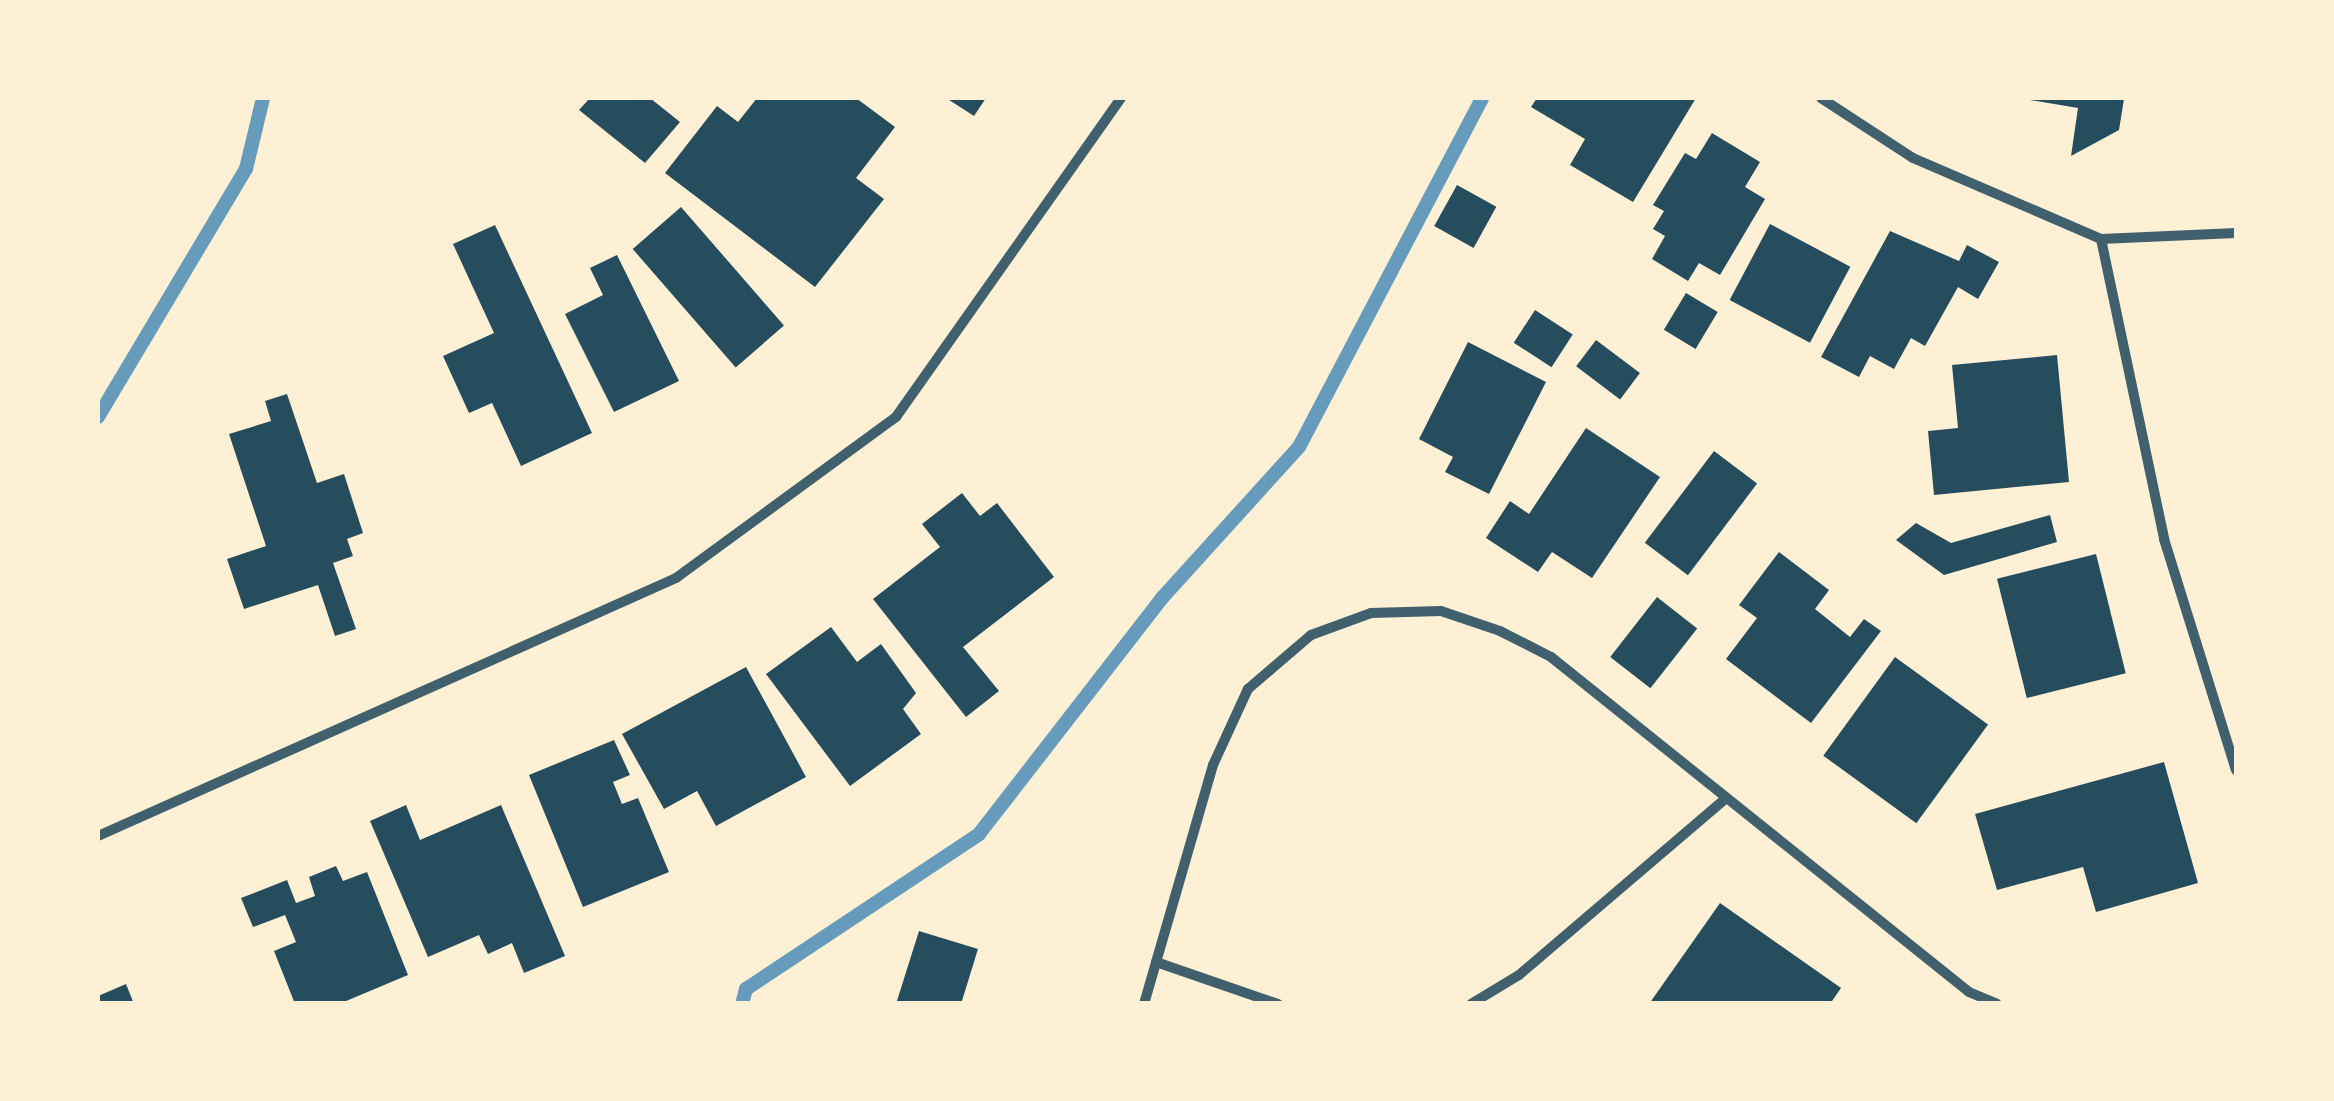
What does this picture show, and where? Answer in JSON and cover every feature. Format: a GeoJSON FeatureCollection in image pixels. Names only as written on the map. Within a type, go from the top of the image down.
{"type":"FeatureCollection","features":[{"type":"Feature","properties":{"kind":"street"},"geometry":{"type":"LineString","coordinates":[[98,836],[676,578],[896,417],[1121,98]]}},
{"type":"Feature","properties":{"kind":"street"},"geometry":{"type":"LineString","coordinates":[[1821,98],[1913,158],[2101,239],[2236,233]]}},
{"type":"Feature","properties":{"kind":"street"},"geometry":{"type":"LineString","coordinates":[[2101,239],[2164,539],[2236,770]]}},
{"type":"Feature","properties":{"kind":"street"},"geometry":{"type":"LineString","coordinates":[[1144,1004],[1213,765],[1248,689],[1311,635],[1371,613],[1440,612],[1500,630],[1550,658],[1969,992],[1998,1004]]}},
{"type":"Feature","properties":{"kind":"street"},"geometry":{"type":"LineString","coordinates":[[1471,1004],[1520,974],[1726,798]]}},
{"type":"Feature","properties":{"kind":"street"},"geometry":{"type":"LineString","coordinates":[[1156,962],[1278,1004]]}},
{"type":"Feature","properties":{"kind":"building"},"geometry":{"type":"Polygon","coordinates":[[[590,98],[650,98],[680,122],[645,163],[579,110],[590,98]]]}},
{"type":"Feature","properties":{"kind":"building"},"geometry":{"type":"Polygon","coordinates":[[[757,98],[856,98],[895,127],[856,178],[884,199],[815,287],[665,173],[717,106],[738,122],[757,98]]]}},
{"type":"Feature","properties":{"kind":"building"},"geometry":{"type":"Polygon","coordinates":[[[946,98],[986,98],[974,116],[946,98]]]}},
{"type":"Feature","properties":{"kind":"building"},"geometry":{"type":"Polygon","coordinates":[[[1537,98],[1696,98],[1633,202],[1570,165],[1585,139],[1531,107],[1537,98]]]}},
{"type":"Feature","properties":{"kind":"building"},"geometry":{"type":"Polygon","coordinates":[[[2018,98],[2124,99],[2119,130],[2071,156],[2078,108],[2018,98]]]}},
{"type":"Feature","properties":{"kind":"building"},"geometry":{"type":"Polygon","coordinates":[[[1712,133],[1760,162],[1745,187],[1765,199],[1720,275],[1699,263],[1688,281],[1652,259],[1665,236],[1653,229],[1664,211],[1653,205],[1685,153],[1696,159],[1712,133]]]}},
{"type":"Feature","properties":{"kind":"building"},"geometry":{"type":"Polygon","coordinates":[[[1457,185],[1496,207],[1474,248],[1434,226],[1457,185]]]}},
{"type":"Feature","properties":{"kind":"building"},"geometry":{"type":"Polygon","coordinates":[[[681,207],[784,325],[736,367],[633,249],[681,207]]]}},
{"type":"Feature","properties":{"kind":"building"},"geometry":{"type":"Polygon","coordinates":[[[1770,224],[1850,267],[1810,343],[1730,300],[1770,224]]]}},
{"type":"Feature","properties":{"kind":"building"},"geometry":{"type":"Polygon","coordinates":[[[495,225],[592,433],[521,466],[492,403],[469,413],[443,356],[494,333],[453,244],[495,225]]]}},
{"type":"Feature","properties":{"kind":"building"},"geometry":{"type":"Polygon","coordinates":[[[1890,231],[1959,261],[1967,245],[1999,262],[1978,299],[1958,287],[1925,346],[1911,338],[1894,369],[1870,356],[1859,377],[1821,357],[1890,231]]]}},
{"type":"Feature","properties":{"kind":"building"},"geometry":{"type":"Polygon","coordinates":[[[617,255],[679,381],[614,412],[565,314],[603,295],[590,268],[617,255]]]}},
{"type":"Feature","properties":{"kind":"building"},"geometry":{"type":"Polygon","coordinates":[[[1686,293],[1718,312],[1696,349],[1664,330],[1686,293]]]}},
{"type":"Feature","properties":{"kind":"building"},"geometry":{"type":"Polygon","coordinates":[[[1535,310],[1573,335],[1551,367],[1514,343],[1535,310]]]}},
{"type":"Feature","properties":{"kind":"building"},"geometry":{"type":"Polygon","coordinates":[[[1596,340],[1640,373],[1620,399],[1576,366],[1596,340]]]}},
{"type":"Feature","properties":{"kind":"building"},"geometry":{"type":"Polygon","coordinates":[[[1468,342],[1546,382],[1489,494],[1445,472],[1453,457],[1419,439],[1468,342]]]}},
{"type":"Feature","properties":{"kind":"building"},"geometry":{"type":"Polygon","coordinates":[[[2057,355],[2069,482],[1934,495],[1928,431],[1958,428],[1952,365],[2057,355]]]}},
{"type":"Feature","properties":{"kind":"building"},"geometry":{"type":"Polygon","coordinates":[[[287,394],[317,483],[344,474],[363,533],[347,539],[353,556],[333,563],[356,629],[335,636],[318,585],[244,609],[227,559],[266,546],[229,434],[271,421],[265,401],[287,394]]]}},
{"type":"Feature","properties":{"kind":"building"},"geometry":{"type":"Polygon","coordinates":[[[1586,428],[1660,477],[1592,578],[1552,552],[1538,572],[1486,538],[1510,501],[1529,514],[1586,428]]]}},
{"type":"Feature","properties":{"kind":"building"},"geometry":{"type":"Polygon","coordinates":[[[1714,451],[1757,483],[1688,575],[1645,543],[1714,451]]]}},
{"type":"Feature","properties":{"kind":"building"},"geometry":{"type":"Polygon","coordinates":[[[962,493],[980,516],[997,503],[1054,577],[963,647],[999,691],[966,717],[873,599],[940,547],[922,524],[962,493]]]}},
{"type":"Feature","properties":{"kind":"building"},"geometry":{"type":"Polygon","coordinates":[[[2050,515],[2057,542],[1944,575],[1896,540],[1916,523],[1951,543],[2050,515]]]}},
{"type":"Feature","properties":{"kind":"building"},"geometry":{"type":"Polygon","coordinates":[[[1779,552],[1829,590],[1815,609],[1850,637],[1864,619],[1881,631],[1811,723],[1726,659],[1757,618],[1739,605],[1779,552]]]}},
{"type":"Feature","properties":{"kind":"building"},"geometry":{"type":"Polygon","coordinates":[[[2096,554],[2126,673],[2027,698],[1997,579],[2096,554]]]}},
{"type":"Feature","properties":{"kind":"building"},"geometry":{"type":"Polygon","coordinates":[[[1657,597],[1697,628],[1650,688],[1610,657],[1657,597]]]}},
{"type":"Feature","properties":{"kind":"building"},"geometry":{"type":"Polygon","coordinates":[[[831,627],[857,662],[881,644],[916,693],[903,709],[921,734],[850,786],[766,674],[831,627]]]}},
{"type":"Feature","properties":{"kind":"building"},"geometry":{"type":"Polygon","coordinates":[[[1895,657],[1988,725],[1916,823],[1823,756],[1895,657]]]}},
{"type":"Feature","properties":{"kind":"building"},"geometry":{"type":"Polygon","coordinates":[[[746,667],[806,777],[716,826],[697,791],[664,809],[622,734],[746,667]]]}},
{"type":"Feature","properties":{"kind":"building"},"geometry":{"type":"Polygon","coordinates":[[[614,740],[630,775],[613,782],[622,804],[638,798],[669,872],[583,907],[529,775],[614,740]]]}},
{"type":"Feature","properties":{"kind":"building"},"geometry":{"type":"Polygon","coordinates":[[[2164,762],[2198,883],[2096,912],[2083,867],[1997,890],[1975,814],[2164,762]]]}},
{"type":"Feature","properties":{"kind":"building"},"geometry":{"type":"Polygon","coordinates":[[[406,805],[420,840],[501,805],[565,956],[524,973],[512,943],[488,954],[479,935],[428,957],[370,821],[406,805]]]}},
{"type":"Feature","properties":{"kind":"building"},"geometry":{"type":"Polygon","coordinates":[[[336,866],[343,881],[367,872],[408,975],[339,1004],[295,1004],[274,951],[296,942],[285,915],[253,927],[241,898],[287,880],[296,903],[315,896],[309,877],[336,866]]]}},
{"type":"Feature","properties":{"kind":"building"},"geometry":{"type":"Polygon","coordinates":[[[1720,903],[1841,988],[1830,1004],[1649,1004],[1720,903]]]}},
{"type":"Feature","properties":{"kind":"building"},"geometry":{"type":"Polygon","coordinates":[[[919,931],[978,949],[961,1004],[896,1004],[919,931]]]}},
{"type":"Feature","properties":{"kind":"building"},"geometry":{"type":"Polygon","coordinates":[[[126,984],[134,1004],[98,1004],[98,996],[126,984]]]}},
{"type":"Feature","properties":{"kind":"waterway"},"geometry":{"type":"LineString","coordinates":[[98,417],[246,169],[263,98]]}},
{"type":"Feature","properties":{"kind":"waterway"},"geometry":{"type":"LineString","coordinates":[[742,1004],[746,989],[979,834],[1162,598],[1299,447],[1482,98]]}}]}
